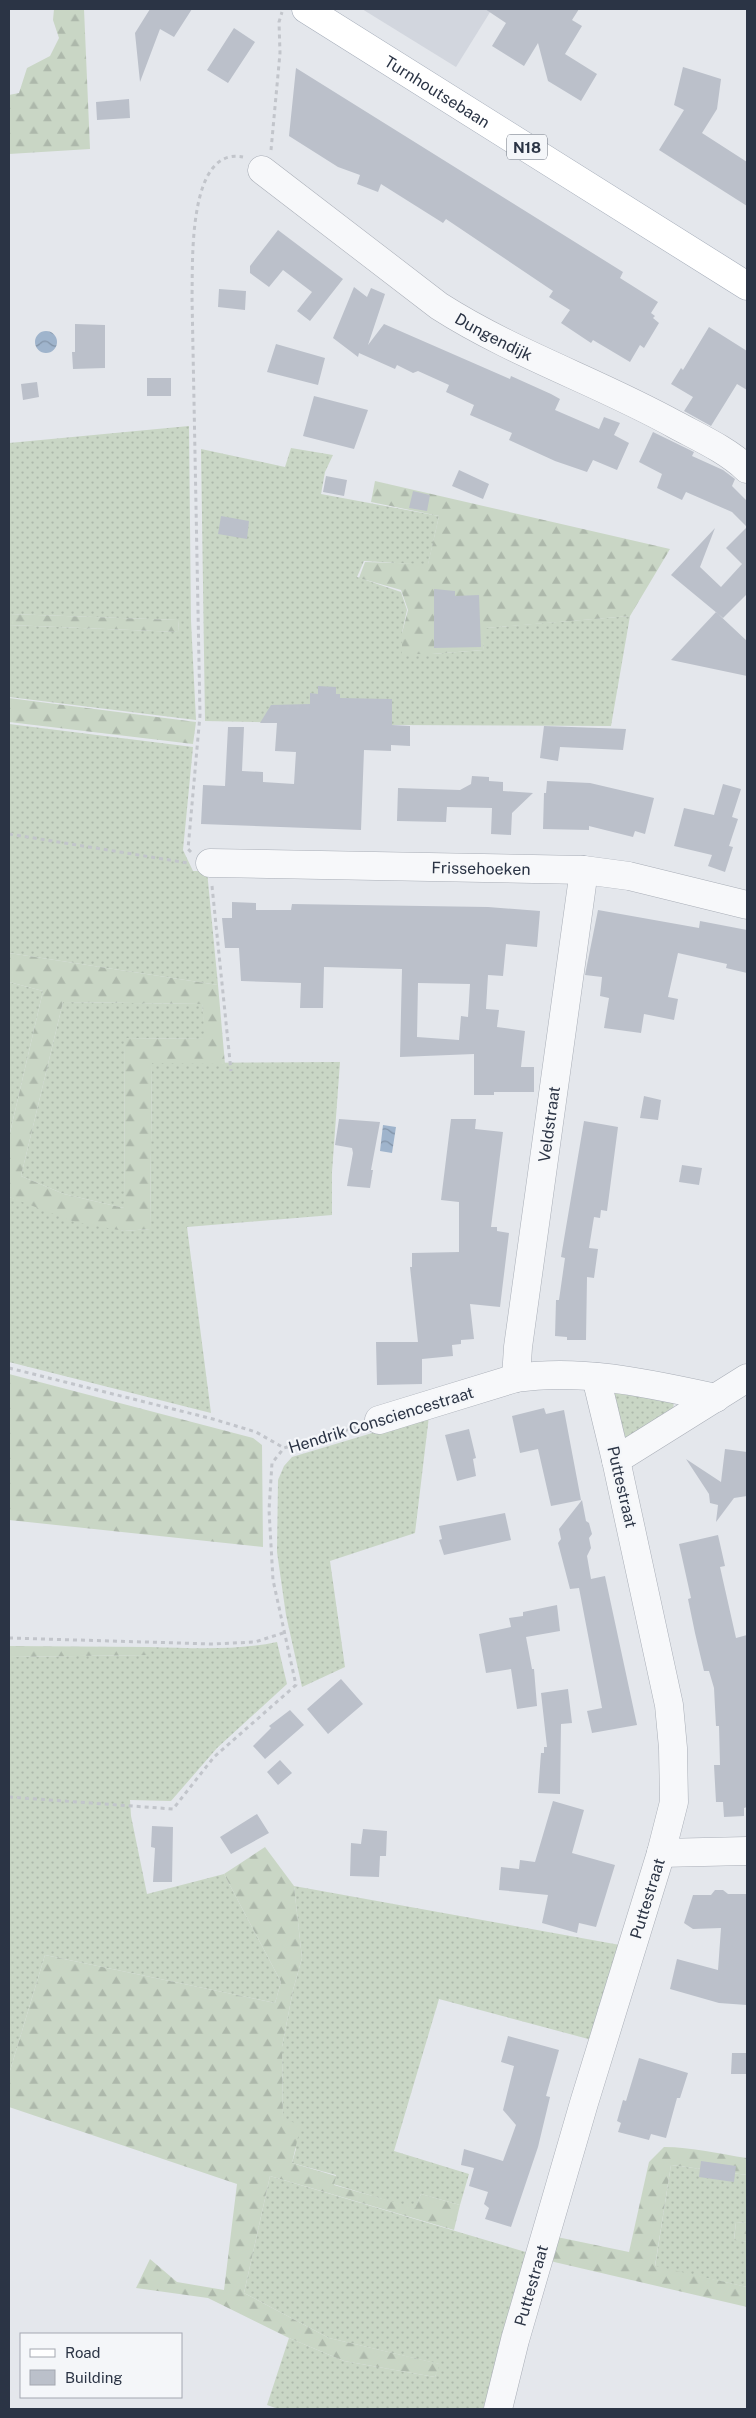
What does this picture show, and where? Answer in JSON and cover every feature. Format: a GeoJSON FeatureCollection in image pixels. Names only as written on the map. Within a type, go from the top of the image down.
{"type":"FeatureCollection","features":[{"type":"Feature","properties":{"kind":"main road","name":"Turnhoutsebaan"},"geometry":{"type":"LineString","coordinates":[[306,9],[747,286]]}},
{"type":"Feature","properties":{"kind":"street","name":"Dungendijk"},"geometry":{"type":"LineString","coordinates":[[262,170],[439,306],[462,321],[522,352],[643,407],[716,446],[747,469]]}},
{"type":"Feature","properties":{"kind":"street","name":"Frissehoeken"},"geometry":{"type":"LineString","coordinates":[[210,863],[584,870],[629,876],[747,905]]}},
{"type":"Feature","properties":{"kind":"street","name":"Veldstraat"},"geometry":{"type":"LineString","coordinates":[[516,1378],[518,1347],[584,870]]}},
{"type":"Feature","properties":{"kind":"street","name":"Hendrik Consciencestraat"},"geometry":{"type":"LineString","coordinates":[[379,1420],[516,1378],[538,1375],[596,1377],[647,1383],[716,1398]]}},
{"type":"Feature","properties":{"kind":"street","name":"Puttestraat"},"geometry":{"type":"LineString","coordinates":[[498,2409],[515,2340],[581,2112],[661,1853],[674,1802],[673,1748],[669,1705],[596,1377]]}},
{"type":"Feature","properties":{"kind":"street"},"geometry":{"type":"LineString","coordinates":[[616,1460],[747,1378]]}},
{"type":"Feature","properties":{"kind":"street"},"geometry":{"type":"LineString","coordinates":[[661,1853],[747,1851]]}},
{"type":"Feature","properties":{"kind":"path"},"geometry":{"type":"LineString","coordinates":[[210,863],[188,849],[200,715],[195,449],[194,240],[200,193],[211,169],[228,158],[242,157],[262,170],[270,156],[280,54],[279,22],[283,9]]}},
{"type":"Feature","properties":{"kind":"path"},"geometry":{"type":"LineString","coordinates":[[9,834],[203,865],[210,863]]}},
{"type":"Feature","properties":{"kind":"path"},"geometry":{"type":"LineString","coordinates":[[210,863],[231,1071]]}},
{"type":"Feature","properties":{"kind":"path"},"geometry":{"type":"LineString","coordinates":[[9,1368],[239,1427],[256,1432],[284,1448]]}},
{"type":"Feature","properties":{"kind":"path","name":"Hendrik Consciencestraat"},"geometry":{"type":"LineString","coordinates":[[9,1797],[173,1809],[214,1757],[296,1685],[283,1634],[273,1580],[269,1510],[272,1463],[284,1448],[379,1420]]}},
{"type":"Feature","properties":{"kind":"path"},"geometry":{"type":"LineString","coordinates":[[9,1638],[212,1644],[255,1642],[283,1634]]}},
{"type":"Feature","properties":{"kind":"shaded area"},"geometry":{"type":"Polygon","coordinates":[[[362,9],[492,9],[456,67],[362,9]]]}},
{"type":"Feature","properties":{"kind":"green space"},"geometry":{"type":"Polygon","coordinates":[[[54,9],[84,9],[90,149],[9,154],[9,95],[19,93],[27,68],[50,56],[59,38],[53,20],[54,9]]]}},
{"type":"Feature","properties":{"kind":"green space"},"geometry":{"type":"Polygon","coordinates":[[[189,426],[191,621],[196,720],[9,697],[9,625],[179,632],[178,620],[9,614],[9,443],[189,426]]]}},
{"type":"Feature","properties":{"kind":"green space"},"geometry":{"type":"Polygon","coordinates":[[[291,448],[333,455],[325,472],[321,494],[439,516],[428,565],[364,561],[357,577],[401,592],[407,610],[402,633],[403,654],[483,650],[485,628],[630,616],[611,726],[392,725],[205,721],[201,449],[285,467],[291,448]]]}},
{"type":"Feature","properties":{"kind":"green space"},"geometry":{"type":"Polygon","coordinates":[[[375,481],[670,549],[630,616],[486,628],[483,650],[402,654],[402,633],[408,610],[401,590],[359,578],[365,562],[428,564],[439,516],[371,502],[375,481]]]}},
{"type":"Feature","properties":{"kind":"green space"},"geometry":{"type":"Polygon","coordinates":[[[9,614],[178,620],[179,632],[9,625],[9,614]]]}},
{"type":"Feature","properties":{"kind":"green space"},"geometry":{"type":"Polygon","coordinates":[[[9,698],[196,722],[193,744],[9,722],[9,698]]]}},
{"type":"Feature","properties":{"kind":"green space"},"geometry":{"type":"Polygon","coordinates":[[[9,724],[193,747],[183,850],[193,871],[207,871],[218,985],[9,953],[9,724]]]}},
{"type":"Feature","properties":{"kind":"green space"},"geometry":{"type":"Polygon","coordinates":[[[9,953],[218,985],[225,1064],[152,1063],[150,1229],[124,1231],[75,1222],[9,1197],[9,1137],[43,991],[9,982],[9,953]],[[63,1002],[21,1176],[64,1194],[124,1208],[125,1038],[205,1039],[202,1004],[63,1002]]]}},
{"type":"Feature","properties":{"kind":"green space"},"geometry":{"type":"Polygon","coordinates":[[[9,982],[43,991],[9,1137],[9,982]]]}},
{"type":"Feature","properties":{"kind":"green space"},"geometry":{"type":"Polygon","coordinates":[[[63,1002],[202,1004],[206,1039],[125,1038],[124,1208],[64,1194],[21,1176],[63,1002]]]}},
{"type":"Feature","properties":{"kind":"green space"},"geometry":{"type":"Polygon","coordinates":[[[340,1062],[332,1172],[332,1215],[187,1227],[211,1413],[9,1362],[9,1197],[124,1231],[150,1229],[152,1063],[340,1062]]]}},
{"type":"Feature","properties":{"kind":"green space"},"geometry":{"type":"Polygon","coordinates":[[[9,1374],[253,1438],[262,1445],[263,1547],[9,1520],[9,1374]]]}},
{"type":"Feature","properties":{"kind":"green space"},"geometry":{"type":"Polygon","coordinates":[[[613,1390],[674,1400],[673,1412],[625,1439],[620,1435],[613,1390]]]}},
{"type":"Feature","properties":{"kind":"green space"},"geometry":{"type":"Polygon","coordinates":[[[429,1416],[415,1533],[330,1561],[345,1667],[302,1687],[286,1615],[277,1552],[278,1480],[284,1466],[292,1457],[429,1416]]]}},
{"type":"Feature","properties":{"kind":"green space"},"geometry":{"type":"Polygon","coordinates":[[[277,1642],[287,1684],[217,1748],[171,1801],[130,1800],[131,1816],[147,1894],[224,1874],[281,1982],[275,2003],[45,1955],[9,2074],[9,1657],[149,1655],[149,1647],[229,1648],[277,1642]]]}},
{"type":"Feature","properties":{"kind":"green space"},"geometry":{"type":"Polygon","coordinates":[[[9,1646],[149,1647],[149,1655],[9,1657],[9,1646]]]}},
{"type":"Feature","properties":{"kind":"green space"},"geometry":{"type":"Polygon","coordinates":[[[265,1847],[294,1886],[302,1958],[293,1990],[282,2047],[283,2120],[301,2124],[292,2163],[336,2176],[334,2185],[415,2208],[421,2194],[460,2205],[454,2230],[270,2176],[244,2293],[329,2338],[440,2364],[435,2377],[344,2361],[289,2338],[208,2298],[136,2288],[150,2259],[177,2282],[224,2290],[237,2184],[9,2107],[9,2074],[45,1955],[275,2003],[281,1982],[224,1874],[265,1847]]]}},
{"type":"Feature","properties":{"kind":"green space"},"geometry":{"type":"Polygon","coordinates":[[[294,1886],[620,1945],[592,2040],[439,1999],[394,2151],[469,2174],[460,2205],[421,2194],[415,2209],[333,2184],[336,2175],[292,2163],[296,2149],[283,2120],[282,2047],[293,1990],[302,1958],[294,1886]]]}},
{"type":"Feature","properties":{"kind":"green space"},"geometry":{"type":"Polygon","coordinates":[[[664,2147],[695,2149],[747,2158],[747,2175],[671,2165],[655,2266],[747,2287],[747,2307],[550,2261],[557,2237],[629,2252],[649,2162],[664,2147]]]}},
{"type":"Feature","properties":{"kind":"green space"},"geometry":{"type":"Polygon","coordinates":[[[671,2165],[747,2175],[747,2223],[736,2222],[734,2239],[747,2242],[747,2287],[655,2267],[671,2165]]]}},
{"type":"Feature","properties":{"kind":"green space"},"geometry":{"type":"Polygon","coordinates":[[[270,2176],[529,2253],[483,2409],[278,2409],[267,2405],[289,2338],[344,2361],[435,2377],[439,2364],[329,2338],[244,2293],[270,2176]]]}},
{"type":"Feature","properties":{"kind":"green space"},"geometry":{"type":"Polygon","coordinates":[[[736,2222],[747,2223],[747,2242],[734,2240],[736,2222]]]}},
{"type":"Feature","properties":{"kind":"water"},"geometry":{"type":"Polygon","coordinates":[[[46,331],[54,334],[57,342],[54,350],[46,353],[38,350],[35,342],[38,334],[46,331]]]}},
{"type":"Feature","properties":{"kind":"water"},"geometry":{"type":"Polygon","coordinates":[[[383,1125],[396,1127],[392,1153],[380,1151],[383,1125]]]}},
{"type":"Feature","properties":{"kind":"building"},"geometry":{"type":"Polygon","coordinates":[[[150,9],[192,9],[174,37],[160,29],[140,82],[135,33],[150,9]]]}},
{"type":"Feature","properties":{"kind":"building"},"geometry":{"type":"Polygon","coordinates":[[[485,9],[579,9],[572,20],[582,26],[565,54],[597,74],[581,101],[548,81],[538,43],[524,66],[492,46],[506,23],[485,9]]]}},
{"type":"Feature","properties":{"kind":"building"},"geometry":{"type":"Polygon","coordinates":[[[234,28],[255,42],[228,83],[207,70],[234,28]]]}},
{"type":"Feature","properties":{"kind":"building"},"geometry":{"type":"Polygon","coordinates":[[[683,67],[721,79],[717,109],[702,133],[747,162],[747,206],[659,150],[684,110],[674,105],[683,67]]]}},
{"type":"Feature","properties":{"kind":"building"},"geometry":{"type":"Polygon","coordinates":[[[296,68],[623,272],[620,278],[658,302],[651,313],[655,316],[653,318],[659,323],[644,348],[640,345],[630,362],[593,340],[591,343],[561,323],[570,310],[549,297],[553,291],[446,219],[443,223],[381,184],[378,192],[357,184],[360,175],[338,167],[289,136],[296,68]]]}},
{"type":"Feature","properties":{"kind":"building"},"geometry":{"type":"Polygon","coordinates":[[[129,99],[130,118],[97,120],[96,102],[129,99]]]}},
{"type":"Feature","properties":{"kind":"building"},"geometry":{"type":"Polygon","coordinates":[[[278,230],[343,279],[310,321],[297,311],[312,292],[283,270],[269,287],[250,273],[250,266],[278,230]]]}},
{"type":"Feature","properties":{"kind":"building"},"geometry":{"type":"Polygon","coordinates":[[[354,287],[367,297],[371,288],[385,294],[368,345],[384,324],[510,379],[511,376],[551,394],[560,399],[555,410],[599,429],[604,417],[620,423],[614,435],[629,443],[617,470],[593,460],[587,472],[555,461],[509,440],[512,433],[470,415],[474,405],[446,392],[449,385],[418,371],[413,373],[397,365],[395,369],[359,353],[358,357],[333,338],[354,287]]]}},
{"type":"Feature","properties":{"kind":"building"},"geometry":{"type":"Polygon","coordinates":[[[219,289],[246,291],[245,310],[218,307],[219,289]]]}},
{"type":"Feature","properties":{"kind":"building"},"geometry":{"type":"Polygon","coordinates":[[[75,324],[105,325],[105,368],[73,369],[72,352],[75,352],[75,324]]]}},
{"type":"Feature","properties":{"kind":"building"},"geometry":{"type":"Polygon","coordinates":[[[709,327],[747,351],[747,390],[737,384],[711,426],[684,411],[693,397],[671,384],[681,368],[683,370],[709,327]]]}},
{"type":"Feature","properties":{"kind":"building"},"geometry":{"type":"Polygon","coordinates":[[[276,344],[325,358],[318,385],[267,372],[276,344]]]}},
{"type":"Feature","properties":{"kind":"building"},"geometry":{"type":"Polygon","coordinates":[[[147,378],[171,378],[171,396],[147,396],[147,378]]]}},
{"type":"Feature","properties":{"kind":"building"},"geometry":{"type":"Polygon","coordinates":[[[37,382],[39,397],[23,400],[21,384],[37,382]]]}},
{"type":"Feature","properties":{"kind":"building"},"geometry":{"type":"Polygon","coordinates":[[[314,396],[368,410],[354,449],[303,436],[314,396]]]}},
{"type":"Feature","properties":{"kind":"building"},"geometry":{"type":"Polygon","coordinates":[[[653,432],[694,452],[692,456],[723,470],[735,479],[732,486],[747,501],[747,527],[732,512],[686,492],[682,500],[657,488],[662,474],[639,462],[653,432]]]}},
{"type":"Feature","properties":{"kind":"building"},"geometry":{"type":"Polygon","coordinates":[[[459,470],[489,484],[483,499],[452,486],[459,470]]]}},
{"type":"Feature","properties":{"kind":"building"},"geometry":{"type":"Polygon","coordinates":[[[326,476],[347,480],[344,496],[323,492],[326,476]]]}},
{"type":"Feature","properties":{"kind":"building"},"geometry":{"type":"Polygon","coordinates":[[[413,491],[430,495],[427,511],[409,508],[413,491]]]}},
{"type":"Feature","properties":{"kind":"building"},"geometry":{"type":"Polygon","coordinates":[[[221,516],[249,521],[247,539],[218,534],[221,516]]]}},
{"type":"Feature","properties":{"kind":"building"},"geometry":{"type":"Polygon","coordinates":[[[747,527],[747,594],[723,618],[671,575],[715,528],[700,567],[721,587],[742,564],[726,548],[747,527]]]}},
{"type":"Feature","properties":{"kind":"building"},"geometry":{"type":"Polygon","coordinates":[[[434,589],[455,591],[455,596],[479,595],[481,647],[434,648],[434,589]]]}},
{"type":"Feature","properties":{"kind":"building"},"geometry":{"type":"Polygon","coordinates":[[[716,612],[747,641],[747,676],[671,660],[716,612]]]}},
{"type":"Feature","properties":{"kind":"building"},"geometry":{"type":"Polygon","coordinates":[[[318,686],[336,687],[336,694],[340,694],[340,698],[392,699],[392,725],[410,726],[410,746],[391,745],[391,751],[364,750],[361,830],[201,824],[203,785],[225,786],[228,727],[244,727],[242,771],[263,772],[263,782],[294,784],[296,752],[275,751],[277,723],[260,723],[271,705],[310,704],[310,693],[318,694],[318,686]]]}},
{"type":"Feature","properties":{"kind":"building"},"geometry":{"type":"Polygon","coordinates":[[[544,726],[626,729],[623,750],[560,747],[558,761],[540,758],[544,726]]]}},
{"type":"Feature","properties":{"kind":"building"},"geometry":{"type":"Polygon","coordinates":[[[472,776],[489,777],[489,781],[503,782],[503,791],[533,793],[512,813],[511,835],[491,834],[492,808],[447,807],[446,822],[397,821],[398,788],[460,790],[471,784],[472,776]]]}},
{"type":"Feature","properties":{"kind":"building"},"geometry":{"type":"Polygon","coordinates":[[[547,781],[590,783],[654,798],[645,834],[635,831],[633,837],[589,826],[589,830],[543,829],[544,793],[546,793],[547,781]]]}},
{"type":"Feature","properties":{"kind":"building"},"geometry":{"type":"Polygon","coordinates":[[[723,784],[741,789],[732,817],[738,819],[729,846],[733,847],[725,872],[708,866],[712,855],[674,846],[684,808],[714,815],[723,784]]]}},
{"type":"Feature","properties":{"kind":"building"},"geometry":{"type":"Polygon","coordinates":[[[232,902],[256,903],[256,910],[291,910],[292,904],[488,907],[540,911],[537,947],[506,944],[503,976],[488,975],[486,1009],[499,1010],[497,1027],[525,1031],[521,1067],[534,1067],[534,1092],[494,1092],[494,1095],[474,1095],[474,1054],[400,1057],[402,969],[324,967],[323,1008],[300,1008],[301,983],[241,981],[239,948],[225,948],[222,918],[232,918],[232,902]],[[418,983],[417,1037],[459,1040],[461,1016],[468,1017],[470,984],[418,983]]]}},
{"type":"Feature","properties":{"kind":"building"},"geometry":{"type":"Polygon","coordinates":[[[598,910],[699,928],[700,921],[747,930],[747,973],[726,968],[727,964],[678,953],[668,997],[678,999],[674,1020],[644,1014],[641,1033],[604,1028],[609,998],[600,996],[602,977],[585,975],[598,910]]]}},
{"type":"Feature","properties":{"kind":"building"},"geometry":{"type":"Polygon","coordinates":[[[644,1096],[661,1100],[658,1120],[640,1118],[644,1096]]]}},
{"type":"Feature","properties":{"kind":"building"},"geometry":{"type":"Polygon","coordinates":[[[339,1119],[380,1122],[371,1170],[373,1170],[370,1188],[347,1186],[353,1153],[352,1148],[335,1145],[339,1119]]]}},
{"type":"Feature","properties":{"kind":"building"},"geometry":{"type":"Polygon","coordinates":[[[451,1119],[476,1119],[475,1129],[503,1132],[491,1227],[497,1227],[497,1231],[509,1233],[500,1307],[470,1304],[474,1339],[461,1340],[461,1344],[452,1345],[453,1356],[422,1359],[422,1384],[377,1385],[376,1342],[418,1342],[410,1267],[412,1267],[412,1253],[459,1252],[459,1202],[441,1200],[451,1119]]]}},
{"type":"Feature","properties":{"kind":"building"},"geometry":{"type":"Polygon","coordinates":[[[584,1121],[618,1127],[607,1211],[601,1210],[600,1218],[594,1217],[589,1248],[598,1249],[594,1278],[587,1277],[586,1340],[567,1340],[567,1337],[555,1336],[556,1300],[559,1300],[565,1258],[561,1257],[584,1121]]]}},
{"type":"Feature","properties":{"kind":"building"},"geometry":{"type":"Polygon","coordinates":[[[682,1165],[702,1168],[699,1185],[679,1182],[682,1165]]]}},
{"type":"Feature","properties":{"kind":"building"},"geometry":{"type":"Polygon","coordinates":[[[544,1408],[546,1414],[564,1410],[581,1500],[551,1506],[538,1449],[520,1453],[512,1416],[544,1408]]]}},
{"type":"Feature","properties":{"kind":"building"},"geometry":{"type":"Polygon","coordinates":[[[469,1429],[476,1458],[473,1459],[476,1476],[457,1481],[445,1435],[469,1429]]]}},
{"type":"Feature","properties":{"kind":"building"},"geometry":{"type":"Polygon","coordinates":[[[725,1449],[747,1452],[747,1496],[734,1498],[716,1522],[718,1505],[710,1503],[709,1494],[686,1459],[721,1482],[725,1449]]]}},
{"type":"Feature","properties":{"kind":"building"},"geometry":{"type":"Polygon","coordinates":[[[582,1500],[586,1521],[589,1523],[592,1534],[589,1538],[591,1548],[587,1556],[591,1579],[605,1576],[637,1725],[592,1733],[587,1711],[602,1708],[579,1588],[570,1589],[558,1543],[561,1539],[559,1529],[582,1500]]]}},
{"type":"Feature","properties":{"kind":"building"},"geometry":{"type":"Polygon","coordinates":[[[505,1513],[511,1540],[444,1555],[439,1540],[442,1539],[439,1526],[505,1513]]]}},
{"type":"Feature","properties":{"kind":"building"},"geometry":{"type":"Polygon","coordinates":[[[718,1535],[725,1566],[720,1567],[736,1638],[747,1635],[747,1807],[744,1808],[744,1816],[724,1817],[723,1802],[716,1802],[714,1765],[720,1765],[719,1726],[716,1726],[714,1688],[709,1671],[704,1671],[688,1599],[691,1598],[679,1544],[718,1535]]]}},
{"type":"Feature","properties":{"kind":"building"},"geometry":{"type":"Polygon","coordinates":[[[557,1605],[560,1631],[526,1637],[532,1669],[534,1669],[537,1706],[517,1709],[511,1669],[486,1673],[479,1634],[511,1627],[509,1618],[523,1616],[523,1612],[557,1605]]]}},
{"type":"Feature","properties":{"kind":"building"},"geometry":{"type":"Polygon","coordinates":[[[341,1679],[363,1704],[328,1734],[307,1709],[341,1679]]]}},
{"type":"Feature","properties":{"kind":"building"},"geometry":{"type":"Polygon","coordinates":[[[568,1689],[572,1723],[561,1724],[560,1794],[538,1793],[541,1753],[544,1753],[544,1747],[547,1747],[541,1693],[568,1689]]]}},
{"type":"Feature","properties":{"kind":"building"},"geometry":{"type":"Polygon","coordinates":[[[290,1710],[304,1725],[265,1759],[253,1746],[271,1728],[269,1726],[290,1710]]]}},
{"type":"Feature","properties":{"kind":"building"},"geometry":{"type":"Polygon","coordinates":[[[280,1760],[292,1773],[278,1785],[267,1772],[280,1760]]]}},
{"type":"Feature","properties":{"kind":"building"},"geometry":{"type":"Polygon","coordinates":[[[553,1801],[584,1810],[572,1853],[615,1865],[596,1927],[579,1923],[577,1933],[542,1923],[548,1895],[499,1890],[501,1867],[519,1869],[520,1860],[535,1862],[553,1801]]]}},
{"type":"Feature","properties":{"kind":"building"},"geometry":{"type":"Polygon","coordinates":[[[257,1814],[269,1833],[231,1854],[220,1837],[257,1814]]]}},
{"type":"Feature","properties":{"kind":"building"},"geometry":{"type":"Polygon","coordinates":[[[152,1826],[173,1827],[172,1882],[153,1882],[155,1848],[151,1847],[152,1826]]]}},
{"type":"Feature","properties":{"kind":"building"},"geometry":{"type":"Polygon","coordinates":[[[363,1829],[387,1831],[386,1856],[380,1856],[379,1877],[350,1876],[351,1843],[361,1844],[363,1829]]]}},
{"type":"Feature","properties":{"kind":"building"},"geometry":{"type":"Polygon","coordinates":[[[715,1890],[723,1890],[728,1894],[746,1894],[747,2005],[719,2003],[670,1989],[677,1959],[718,1970],[721,1928],[693,1929],[684,1923],[693,1895],[711,1895],[715,1890]]]}},
{"type":"Feature","properties":{"kind":"building"},"geometry":{"type":"Polygon","coordinates":[[[508,2036],[559,2050],[546,2096],[550,2097],[538,2147],[511,2227],[485,2219],[489,2208],[484,2204],[488,2192],[469,2186],[474,2168],[461,2165],[464,2149],[503,2161],[516,2125],[503,2110],[514,2066],[501,2062],[508,2036]]]}},
{"type":"Feature","properties":{"kind":"building"},"geometry":{"type":"Polygon","coordinates":[[[732,2053],[747,2053],[747,2074],[731,2074],[732,2053]]]}},
{"type":"Feature","properties":{"kind":"building"},"geometry":{"type":"Polygon","coordinates":[[[639,2058],[688,2073],[680,2098],[677,2098],[666,2138],[651,2134],[649,2140],[618,2132],[621,2123],[617,2121],[623,2100],[626,2101],[639,2058]]]}},
{"type":"Feature","properties":{"kind":"building"},"geometry":{"type":"Polygon","coordinates":[[[701,2161],[736,2166],[734,2182],[699,2177],[701,2161]]]}}]}
